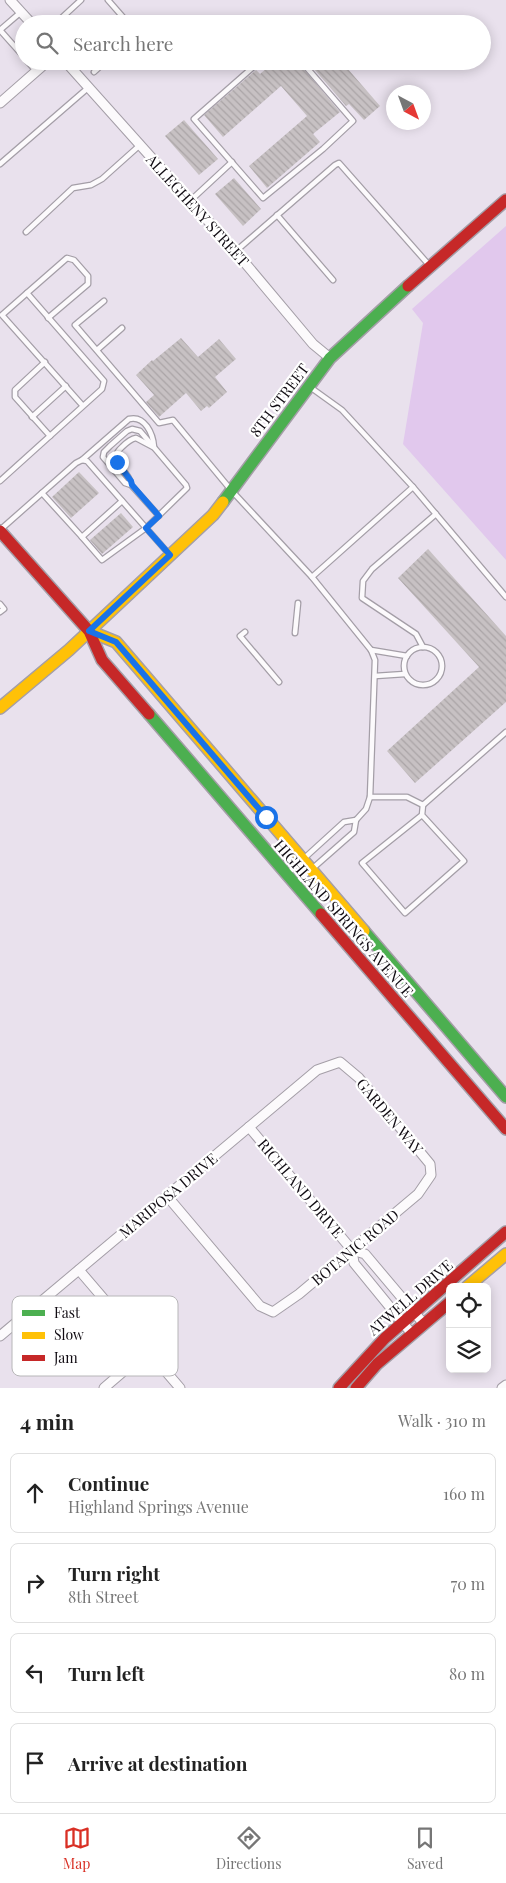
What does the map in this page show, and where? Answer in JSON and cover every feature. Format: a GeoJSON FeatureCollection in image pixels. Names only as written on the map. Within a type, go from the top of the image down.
{"type":"FeatureCollection","features":[{"type":"Feature","properties":{"kind":"main road","name":"8TH STREET"},"geometry":{"type":"LineString","coordinates":[[0,708],[69,650],[213,515],[330,358],[391,300],[506,200]]}},
{"type":"Feature","properties":{"kind":"main road","name":"HIGHLAND SPRINGS AVENUE"},"geometry":{"type":"LineString","coordinates":[[0,530],[89,631],[102,660],[506,1129]]}},
{"type":"Feature","properties":{"kind":"main road","name":"HIGHLAND SPRINGS AVENUE"},"geometry":{"type":"LineString","coordinates":[[89,631],[116,642],[506,1097]]}},
{"type":"Feature","properties":{"kind":"main road","name":"ATWELL DRIVE"},"geometry":{"type":"LineString","coordinates":[[339,1388],[364,1359],[506,1232]]}},
{"type":"Feature","properties":{"kind":"main road","name":"ATWELL DRIVE"},"geometry":{"type":"LineString","coordinates":[[472,1283],[506,1254]]}},
{"type":"Feature","properties":{"kind":"main road","name":"ATWELL DRIVE"},"geometry":{"type":"LineString","coordinates":[[356,1388],[377,1364],[446,1305]]}},
{"type":"Feature","properties":{"kind":"street"},"geometry":{"type":"LineString","coordinates":[[10,0],[24,15]]}},
{"type":"Feature","properties":{"kind":"street","name":"ALLEGHENY STREET"},"geometry":{"type":"LineString","coordinates":[[73,70],[235,251],[313,344],[330,358]]}},
{"type":"Feature","properties":{"kind":"street"},"geometry":{"type":"LineString","coordinates":[[0,103],[37,72]]}},
{"type":"Feature","properties":{"kind":"street","name":"MARIPOSA DRIVE"},"geometry":{"type":"LineString","coordinates":[[48,1296],[317,1070],[340,1062]]}},
{"type":"Feature","properties":{"kind":"street","name":"GARDEN WAY"},"geometry":{"type":"LineString","coordinates":[[340,1062],[359,1078],[430,1164],[431,1175]]}},
{"type":"Feature","properties":{"kind":"street","name":"RICHLAND DRIVE"},"geometry":{"type":"LineString","coordinates":[[249,1127],[352,1250],[354,1263],[412,1334]]}},
{"type":"Feature","properties":{"kind":"street","name":"BOTANIC ROAD"},"geometry":{"type":"LineString","coordinates":[[167,1196],[260,1306],[273,1312],[299,1294],[418,1194],[431,1175]]}},
{"type":"Feature","properties":{"kind":"street","name":"RICHLAND DRIVE"},"geometry":{"type":"LineString","coordinates":[[352,1250],[364,1254],[424,1324]]}},
{"type":"Feature","properties":{"kind":"street"},"geometry":{"type":"LineString","coordinates":[[79,1270],[101,1296]]}},
{"type":"Feature","properties":{"kind":"street","name":"MARIPOSA DRIVE"},"geometry":{"type":"LineString","coordinates":[[0,1336],[12,1326]]}},
{"type":"Feature","properties":{"kind":"street"},"geometry":{"type":"LineString","coordinates":[[104,1388],[118,1376]]}},
{"type":"Feature","properties":{"kind":"street"},"geometry":{"type":"LineString","coordinates":[[169,1376],[180,1388]]}},
{"type":"Feature","properties":{"kind":"street"},"geometry":{"type":"LineString","coordinates":[[502,1388],[506,1385]]}},
{"type":"Feature","properties":{"kind":"lane"},"geometry":{"type":"LineString","coordinates":[[65,15],[82,0]]}},
{"type":"Feature","properties":{"kind":"lane"},"geometry":{"type":"LineString","coordinates":[[108,0],[121,15]]}},
{"type":"Feature","properties":{"kind":"lane"},"geometry":{"type":"LineString","coordinates":[[18,15],[21,12]]}},
{"type":"Feature","properties":{"kind":"lane"},"geometry":{"type":"LineString","coordinates":[[15,17],[0,30],[15,47]]}},
{"type":"Feature","properties":{"kind":"lane"},"geometry":{"type":"LineString","coordinates":[[250,70],[194,119],[263,198],[323,149],[353,121],[309,70]]}},
{"type":"Feature","properties":{"kind":"lane"},"geometry":{"type":"LineString","coordinates":[[0,164],[89,88]]}},
{"type":"Feature","properties":{"kind":"lane"},"geometry":{"type":"LineString","coordinates":[[26,232],[73,188],[91,185],[102,178],[140,145]]}},
{"type":"Feature","properties":{"kind":"lane"},"geometry":{"type":"LineString","coordinates":[[190,201],[232,162]]}},
{"type":"Feature","properties":{"kind":"lane"},"geometry":{"type":"LineString","coordinates":[[235,251],[335,164],[339,163],[430,266]]}},
{"type":"Feature","properties":{"kind":"lane"},"geometry":{"type":"LineString","coordinates":[[277,215],[333,280]]}},
{"type":"Feature","properties":{"kind":"lane"},"geometry":{"type":"LineString","coordinates":[[48,318],[88,284],[88,276],[74,260],[67,258],[1,316],[84,406]]}},
{"type":"Feature","properties":{"kind":"lane"},"geometry":{"type":"LineString","coordinates":[[0,481],[84,406],[102,388],[104,380],[27,293]]}},
{"type":"Feature","properties":{"kind":"lane"},"geometry":{"type":"LineString","coordinates":[[104,301],[75,325],[159,423],[173,420],[231,490],[312,577],[371,650],[375,660],[370,797],[366,809],[356,820],[354,832],[295,884]]}},
{"type":"Feature","properties":{"kind":"lane"},"geometry":{"type":"LineString","coordinates":[[97,350],[122,328]]}},
{"type":"Feature","properties":{"kind":"lane"},"geometry":{"type":"LineString","coordinates":[[45,362],[15,390],[15,397],[50,436]]}},
{"type":"Feature","properties":{"kind":"lane"},"geometry":{"type":"LineString","coordinates":[[32,417],[66,386]]}},
{"type":"Feature","properties":{"kind":"lane"},"geometry":{"type":"LineString","coordinates":[[308,386],[342,410],[413,487],[506,597]]}},
{"type":"Feature","properties":{"kind":"lane"},"geometry":{"type":"LineString","coordinates":[[0,530],[76,462],[82,460],[129,420],[138,418],[150,430],[153,436],[154,448]]}},
{"type":"Feature","properties":{"kind":"lane"},"geometry":{"type":"LineString","coordinates":[[42,493],[102,560],[146,528],[187,488],[147,437],[140,430],[132,429],[122,435],[104,452],[104,457],[125,482],[132,485]]}},
{"type":"Feature","properties":{"kind":"lane"},"geometry":{"type":"LineString","coordinates":[[154,448],[136,438],[126,443],[116,453],[117,462],[132,485],[159,516]]}},
{"type":"Feature","properties":{"kind":"lane"},"geometry":{"type":"LineString","coordinates":[[82,460],[87,461],[170,555]]}},
{"type":"Feature","properties":{"kind":"lane"},"geometry":{"type":"LineString","coordinates":[[312,577],[413,487]]}},
{"type":"Feature","properties":{"kind":"lane"},"geometry":{"type":"LineString","coordinates":[[82,537],[122,501]]}},
{"type":"Feature","properties":{"kind":"lane"},"geometry":{"type":"LineString","coordinates":[[423,647],[416,634],[362,598],[363,581],[372,569],[436,514]]}},
{"type":"Feature","properties":{"kind":"lane"},"geometry":{"type":"LineString","coordinates":[[296,633],[298,603]]}},
{"type":"Feature","properties":{"kind":"lane"},"geometry":{"type":"LineString","coordinates":[[0,604],[4,609],[0,612]]}},
{"type":"Feature","properties":{"kind":"lane"},"geometry":{"type":"LineString","coordinates":[[245,632],[240,636],[279,682]]}},
{"type":"Feature","properties":{"kind":"lane"},"geometry":{"type":"LineString","coordinates":[[423,647],[435,651],[442,661],[442,668],[437,679],[432,683],[419,685],[414,683],[405,674],[404,662],[411,651],[423,647]]}},
{"type":"Feature","properties":{"kind":"lane"},"geometry":{"type":"LineString","coordinates":[[371,650],[407,656]]}},
{"type":"Feature","properties":{"kind":"lane"},"geometry":{"type":"LineString","coordinates":[[375,676],[405,674]]}},
{"type":"Feature","properties":{"kind":"lane"},"geometry":{"type":"LineString","coordinates":[[422,815],[464,861],[405,913],[362,863],[422,815],[423,805],[506,732]]}},
{"type":"Feature","properties":{"kind":"lane"},"geometry":{"type":"LineString","coordinates":[[370,797],[407,797],[423,805]]}},
{"type":"Feature","properties":{"kind":"lane"},"geometry":{"type":"LineString","coordinates":[[286,874],[344,822],[356,820]]}},
{"type":"Feature","properties":{"kind":"shaded area"},"geometry":{"type":"Polygon","coordinates":[[[506,226],[506,560],[403,444],[423,323],[412,309],[506,226]]]}},
{"type":"Feature","properties":{"kind":"building"},"geometry":{"type":"Polygon","coordinates":[[[256,70],[260,74],[265,70],[305,70],[340,112],[313,134],[320,142],[267,188],[249,166],[307,116],[281,86],[223,137],[204,115],[256,70]]]}},
{"type":"Feature","properties":{"kind":"building"},"geometry":{"type":"Polygon","coordinates":[[[315,70],[349,70],[380,106],[364,120],[349,104],[346,106],[315,70]]]}},
{"type":"Feature","properties":{"kind":"building"},"geometry":{"type":"Polygon","coordinates":[[[184,120],[218,159],[199,175],[165,136],[184,120]]]}},
{"type":"Feature","properties":{"kind":"building"},"geometry":{"type":"Polygon","coordinates":[[[234,178],[261,209],[243,226],[215,194],[234,178]]]}},
{"type":"Feature","properties":{"kind":"building"},"geometry":{"type":"Polygon","coordinates":[[[181,338],[198,357],[219,339],[236,359],[215,377],[227,392],[209,408],[207,406],[201,411],[186,393],[159,417],[146,402],[154,395],[136,375],[181,338]]]}},
{"type":"Feature","properties":{"kind":"building"},"geometry":{"type":"Polygon","coordinates":[[[79,472],[99,493],[71,518],[52,497],[79,472]]]}},
{"type":"Feature","properties":{"kind":"building"},"geometry":{"type":"Polygon","coordinates":[[[121,513],[133,527],[102,554],[90,540],[121,513]]]}},
{"type":"Feature","properties":{"kind":"building"},"geometry":{"type":"Polygon","coordinates":[[[428,549],[506,636],[506,702],[415,783],[387,751],[479,667],[398,578],[428,549]]]}},
{"type":"Feature","properties":{"kind":"traffic: fast"},"geometry":{"type":"LineString","coordinates":[[223,502],[330,358],[408,286]]}},
{"type":"Feature","properties":{"kind":"traffic: fast"},"geometry":{"type":"LineString","coordinates":[[149,714],[321,914]]}},
{"type":"Feature","properties":{"kind":"traffic: fast"},"geometry":{"type":"LineString","coordinates":[[364,931],[506,1097]]}},
{"type":"Feature","properties":{"kind":"traffic: slow"},"geometry":{"type":"LineString","coordinates":[[0,708],[69,650],[213,515],[223,502]]}},
{"type":"Feature","properties":{"kind":"traffic: slow"},"geometry":{"type":"LineString","coordinates":[[89,631],[116,642],[364,931]]}},
{"type":"Feature","properties":{"kind":"traffic: slow"},"geometry":{"type":"LineString","coordinates":[[472,1283],[506,1254]]}},
{"type":"Feature","properties":{"kind":"traffic: jam"},"geometry":{"type":"LineString","coordinates":[[408,286],[506,200]]}},
{"type":"Feature","properties":{"kind":"traffic: jam"},"geometry":{"type":"LineString","coordinates":[[0,531],[89,631],[102,660],[149,714]]}},
{"type":"Feature","properties":{"kind":"traffic: jam"},"geometry":{"type":"LineString","coordinates":[[321,914],[506,1129]]}},
{"type":"Feature","properties":{"kind":"traffic: jam"},"geometry":{"type":"LineString","coordinates":[[339,1388],[385,1338],[506,1232]]}},
{"type":"Feature","properties":{"kind":"traffic: jam"},"geometry":{"type":"LineString","coordinates":[[356,1388],[377,1364],[446,1305]]}},
{"type":"Feature","properties":{"kind":"route"},"geometry":{"type":"LineString","coordinates":[[117,462],[132,485],[159,516],[146,528],[170,555],[89,631],[116,642],[266,817]]}}]}
